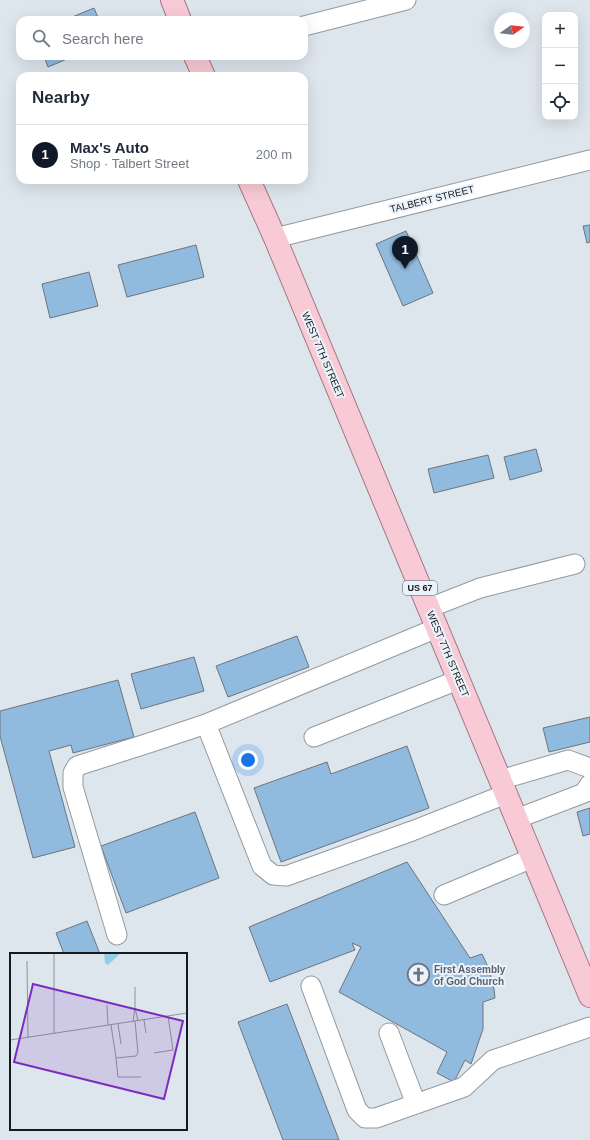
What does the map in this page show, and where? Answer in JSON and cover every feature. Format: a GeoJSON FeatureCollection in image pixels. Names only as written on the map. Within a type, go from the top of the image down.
{"type":"FeatureCollection","features":[{"type":"Feature","properties":{"kind":"main road"},"geometry":{"type":"LineString","coordinates":[[172,0],[178,16]]}},
{"type":"Feature","properties":{"kind":"main road"},"geometry":{"type":"LineString","coordinates":[[197,60],[202,72]]}},
{"type":"Feature","properties":{"kind":"main road","name":"WEST 7TH STREET"},"geometry":{"type":"LineString","coordinates":[[251,184],[275,238],[590,996]]}},
{"type":"Feature","properties":{"kind":"street"},"geometry":{"type":"LineString","coordinates":[[308,25],[406,0]]}},
{"type":"Feature","properties":{"kind":"street","name":"TALBERT STREET"},"geometry":{"type":"LineString","coordinates":[[275,238],[590,160]]}},
{"type":"Feature","properties":{"kind":"street"},"geometry":{"type":"LineString","coordinates":[[117,935],[73,787],[73,773],[77,766],[206,724],[433,618],[480,588],[575,564]]}},
{"type":"Feature","properties":{"kind":"street"},"geometry":{"type":"LineString","coordinates":[[314,737],[458,680]]}},
{"type":"Feature","properties":{"kind":"street"},"geometry":{"type":"LineString","coordinates":[[206,724],[262,866],[273,875],[286,876],[412,831],[503,787],[568,760],[590,768]]}},
{"type":"Feature","properties":{"kind":"street"},"geometry":{"type":"LineString","coordinates":[[516,819],[584,793],[590,784]]}},
{"type":"Feature","properties":{"kind":"street"},"geometry":{"type":"LineString","coordinates":[[444,895],[532,858]]}},
{"type":"Feature","properties":{"kind":"street"},"geometry":{"type":"LineString","coordinates":[[312,986],[357,1110],[365,1118],[376,1118],[464,1087],[493,1060],[590,1027]]}},
{"type":"Feature","properties":{"kind":"street"},"geometry":{"type":"LineString","coordinates":[[389,1033],[416,1104]]}},
{"type":"Feature","properties":{"kind":"building"},"geometry":{"type":"Polygon","coordinates":[[[94,8],[97,16],[75,16],[94,8]]]}},
{"type":"Feature","properties":{"kind":"building"},"geometry":{"type":"Polygon","coordinates":[[[45,60],[65,60],[48,67],[45,60]]]}},
{"type":"Feature","properties":{"kind":"building"},"geometry":{"type":"Polygon","coordinates":[[[590,225],[590,242],[587,243],[583,226],[590,225]]]}},
{"type":"Feature","properties":{"kind":"building"},"geometry":{"type":"Polygon","coordinates":[[[406,231],[433,293],[403,306],[376,244],[406,231]]]}},
{"type":"Feature","properties":{"kind":"building"},"geometry":{"type":"Polygon","coordinates":[[[196,245],[204,277],[127,297],[118,265],[196,245]]]}},
{"type":"Feature","properties":{"kind":"building"},"geometry":{"type":"Polygon","coordinates":[[[89,272],[98,306],[50,318],[42,284],[89,272]]]}},
{"type":"Feature","properties":{"kind":"building"},"geometry":{"type":"Polygon","coordinates":[[[536,449],[542,471],[510,480],[504,457],[536,449]]]}},
{"type":"Feature","properties":{"kind":"building"},"geometry":{"type":"Polygon","coordinates":[[[488,455],[494,478],[434,493],[428,469],[488,455]]]}},
{"type":"Feature","properties":{"kind":"building"},"geometry":{"type":"Polygon","coordinates":[[[297,636],[309,667],[228,697],[216,666],[297,636]]]}},
{"type":"Feature","properties":{"kind":"building"},"geometry":{"type":"Polygon","coordinates":[[[194,657],[204,691],[141,709],[131,674],[194,657]]]}},
{"type":"Feature","properties":{"kind":"building"},"geometry":{"type":"Polygon","coordinates":[[[118,680],[134,737],[73,753],[71,745],[49,751],[75,847],[33,858],[0,736],[0,711],[118,680]]]}},
{"type":"Feature","properties":{"kind":"building"},"geometry":{"type":"Polygon","coordinates":[[[590,717],[590,742],[549,752],[543,728],[590,717]]]}},
{"type":"Feature","properties":{"kind":"building"},"geometry":{"type":"Polygon","coordinates":[[[407,746],[429,808],[281,862],[254,788],[327,762],[331,774],[407,746]]]}},
{"type":"Feature","properties":{"kind":"building"},"geometry":{"type":"Polygon","coordinates":[[[590,808],[590,834],[583,836],[577,812],[590,808]]]}},
{"type":"Feature","properties":{"kind":"building"},"geometry":{"type":"Polygon","coordinates":[[[195,812],[219,878],[126,913],[101,846],[195,812]]]}},
{"type":"Feature","properties":{"kind":"building","name":"First Assembly of God Church"},"geometry":{"type":"Polygon","coordinates":[[[407,862],[470,958],[482,954],[489,969],[494,989],[495,998],[483,1002],[483,1029],[471,1064],[465,1060],[454,1082],[437,1073],[447,1052],[339,992],[361,947],[352,943],[355,950],[270,982],[249,927],[407,862]]]}},
{"type":"Feature","properties":{"kind":"building"},"geometry":{"type":"Polygon","coordinates":[[[87,921],[100,953],[64,953],[56,933],[87,921]]]}},
{"type":"Feature","properties":{"kind":"building"},"geometry":{"type":"Polygon","coordinates":[[[287,1004],[339,1140],[283,1140],[238,1022],[287,1004]]]}},
{"type":"Feature","properties":{"kind":"place","name":"Max's Auto"},"geometry":{"type":"Point","coordinates":[405,269]}},
{"type":"Feature","properties":{"kind":"place","name":"First Assembly of God Church"},"geometry":{"type":"Point","coordinates":[419,975]}}]}
